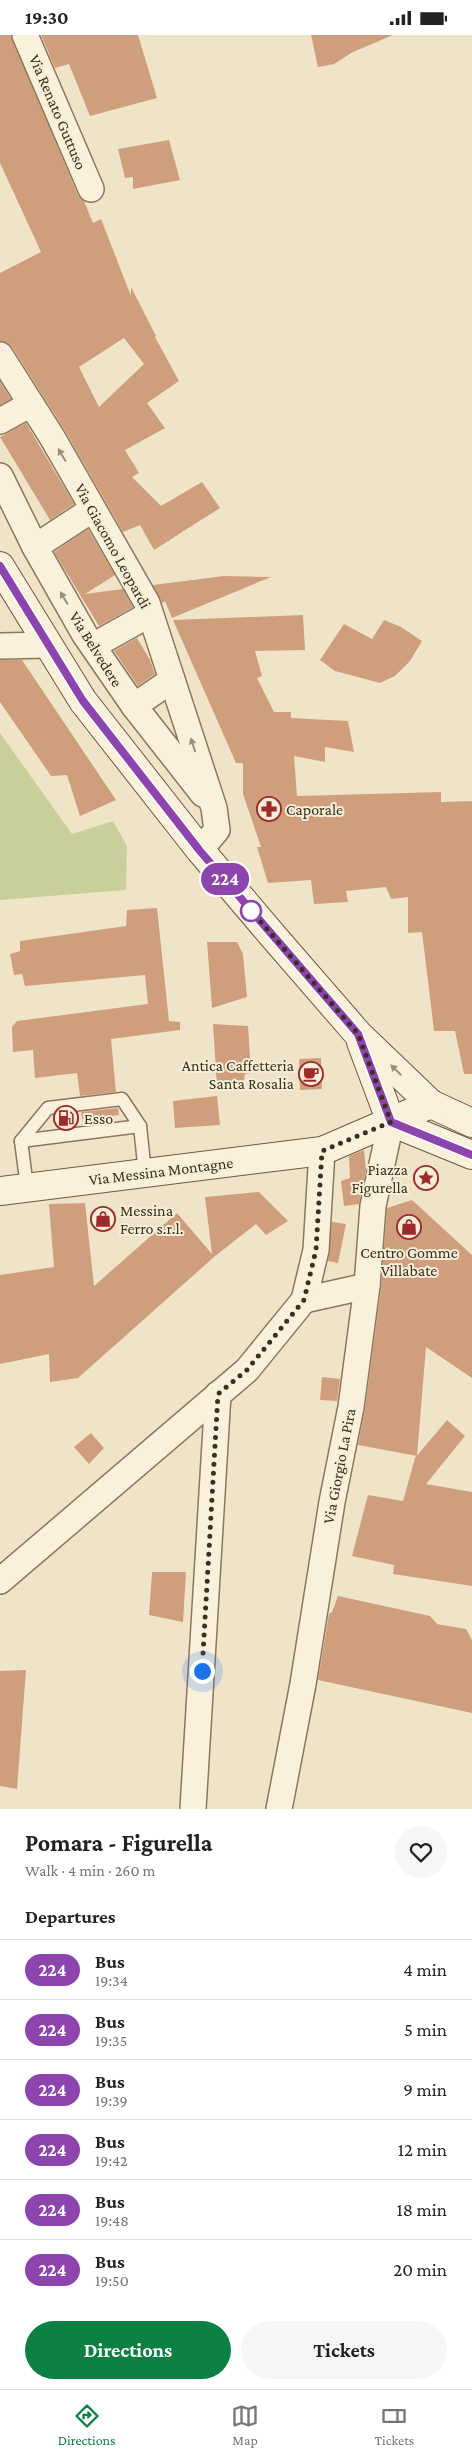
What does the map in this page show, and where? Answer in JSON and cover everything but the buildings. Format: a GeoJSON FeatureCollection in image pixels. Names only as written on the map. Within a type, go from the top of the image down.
{"type":"FeatureCollection","features":[{"type":"Feature","properties":{"kind":"main road"},"geometry":{"type":"LineString","coordinates":[[0,566],[83,701],[200,851],[358,1034],[431,1104],[472,1123]]}},
{"type":"Feature","properties":{"kind":"main road"},"geometry":{"type":"LineString","coordinates":[[358,1034],[391,1122],[472,1155]]}},
{"type":"Feature","properties":{"kind":"main road","name":"Via Messina Montagne"},"geometry":{"type":"LineString","coordinates":[[0,1191],[322,1151],[431,1104]]}},
{"type":"Feature","properties":{"kind":"street","name":"Via Renato Guttuso"},"geometry":{"type":"LineString","coordinates":[[25,35],[91,189]]}},
{"type":"Feature","properties":{"kind":"street","name":"Via Giacomo Leopardi"},"geometry":{"type":"LineString","coordinates":[[0,355],[31,404],[147,603],[214,808],[217,830],[200,851]]}},
{"type":"Feature","properties":{"kind":"street"},"geometry":{"type":"LineString","coordinates":[[0,421],[31,404]]}},
{"type":"Feature","properties":{"kind":"street","name":"Via Belvedere"},"geometry":{"type":"LineString","coordinates":[[0,476],[35,547],[93,646],[134,706],[214,808]]}},
{"type":"Feature","properties":{"kind":"street"},"geometry":{"type":"LineString","coordinates":[[35,547],[93,509]]}},
{"type":"Feature","properties":{"kind":"street"},"geometry":{"type":"LineString","coordinates":[[93,646],[150,614]]}},
{"type":"Feature","properties":{"kind":"street"},"geometry":{"type":"LineString","coordinates":[[0,646],[49,645]]}},
{"type":"Feature","properties":{"kind":"street"},"geometry":{"type":"LineString","coordinates":[[134,706],[172,679]]}},
{"type":"Feature","properties":{"kind":"street","name":"Via Giorgio La Pira"},"geometry":{"type":"LineString","coordinates":[[280,1809],[303,1684],[332,1502],[351,1407],[366,1286],[373,1206],[391,1122]]}},
{"type":"Feature","properties":{"kind":"street"},"geometry":{"type":"LineString","coordinates":[[0,1581],[247,1370],[304,1300],[316,1250],[322,1151]]}},
{"type":"Feature","properties":{"kind":"street"},"geometry":{"type":"LineString","coordinates":[[304,1300],[366,1286]]}},
{"type":"Feature","properties":{"kind":"street"},"geometry":{"type":"LineString","coordinates":[[193,1809],[218,1394]]}},
{"type":"Feature","properties":{"kind":"lane"},"geometry":{"type":"LineString","coordinates":[[27,1187],[21,1141],[48,1108],[122,1099],[140,1126],[145,1173]]}},
{"type":"Feature","properties":{"kind":"lane"},"geometry":{"type":"LineString","coordinates":[[21,1141],[140,1126]]}},
{"type":"Feature","properties":{"kind":"green space"},"geometry":{"type":"Polygon","coordinates":[[[0,733],[72,834],[113,821],[127,846],[126,890],[0,900],[0,733]]]}},
{"type":"Feature","properties":{"kind":"bus line","name":"224"},"geometry":{"type":"LineString","coordinates":[[0,566],[83,701],[200,851],[358,1034],[391,1122],[472,1155]]}},
{"type":"Feature","properties":{"kind":"place","name":"Caporale"},"geometry":{"type":"Point","coordinates":[269,809]}},
{"type":"Feature","properties":{"kind":"place","name":"Antica Caffetteria Santa Rosalia"},"geometry":{"type":"Point","coordinates":[311,1074]}},
{"type":"Feature","properties":{"kind":"place","name":"Esso"},"geometry":{"type":"Point","coordinates":[66,1118]}},
{"type":"Feature","properties":{"kind":"place","name":"Piazza Figurella"},"geometry":{"type":"Point","coordinates":[426,1178]}},
{"type":"Feature","properties":{"kind":"place","name":"Messina Ferro s.r.l."},"geometry":{"type":"Point","coordinates":[103,1219]}},
{"type":"Feature","properties":{"kind":"place","name":"Centro Gomme Villabate"},"geometry":{"type":"Point","coordinates":[409,1227]}},
{"type":"Feature","properties":{"kind":"route"},"geometry":{"type":"LineString","coordinates":[[202,1671],[218,1394],[247,1370],[304,1300],[316,1250],[322,1151],[391,1122],[358,1034],[248,907],[251,911]]}}]}
